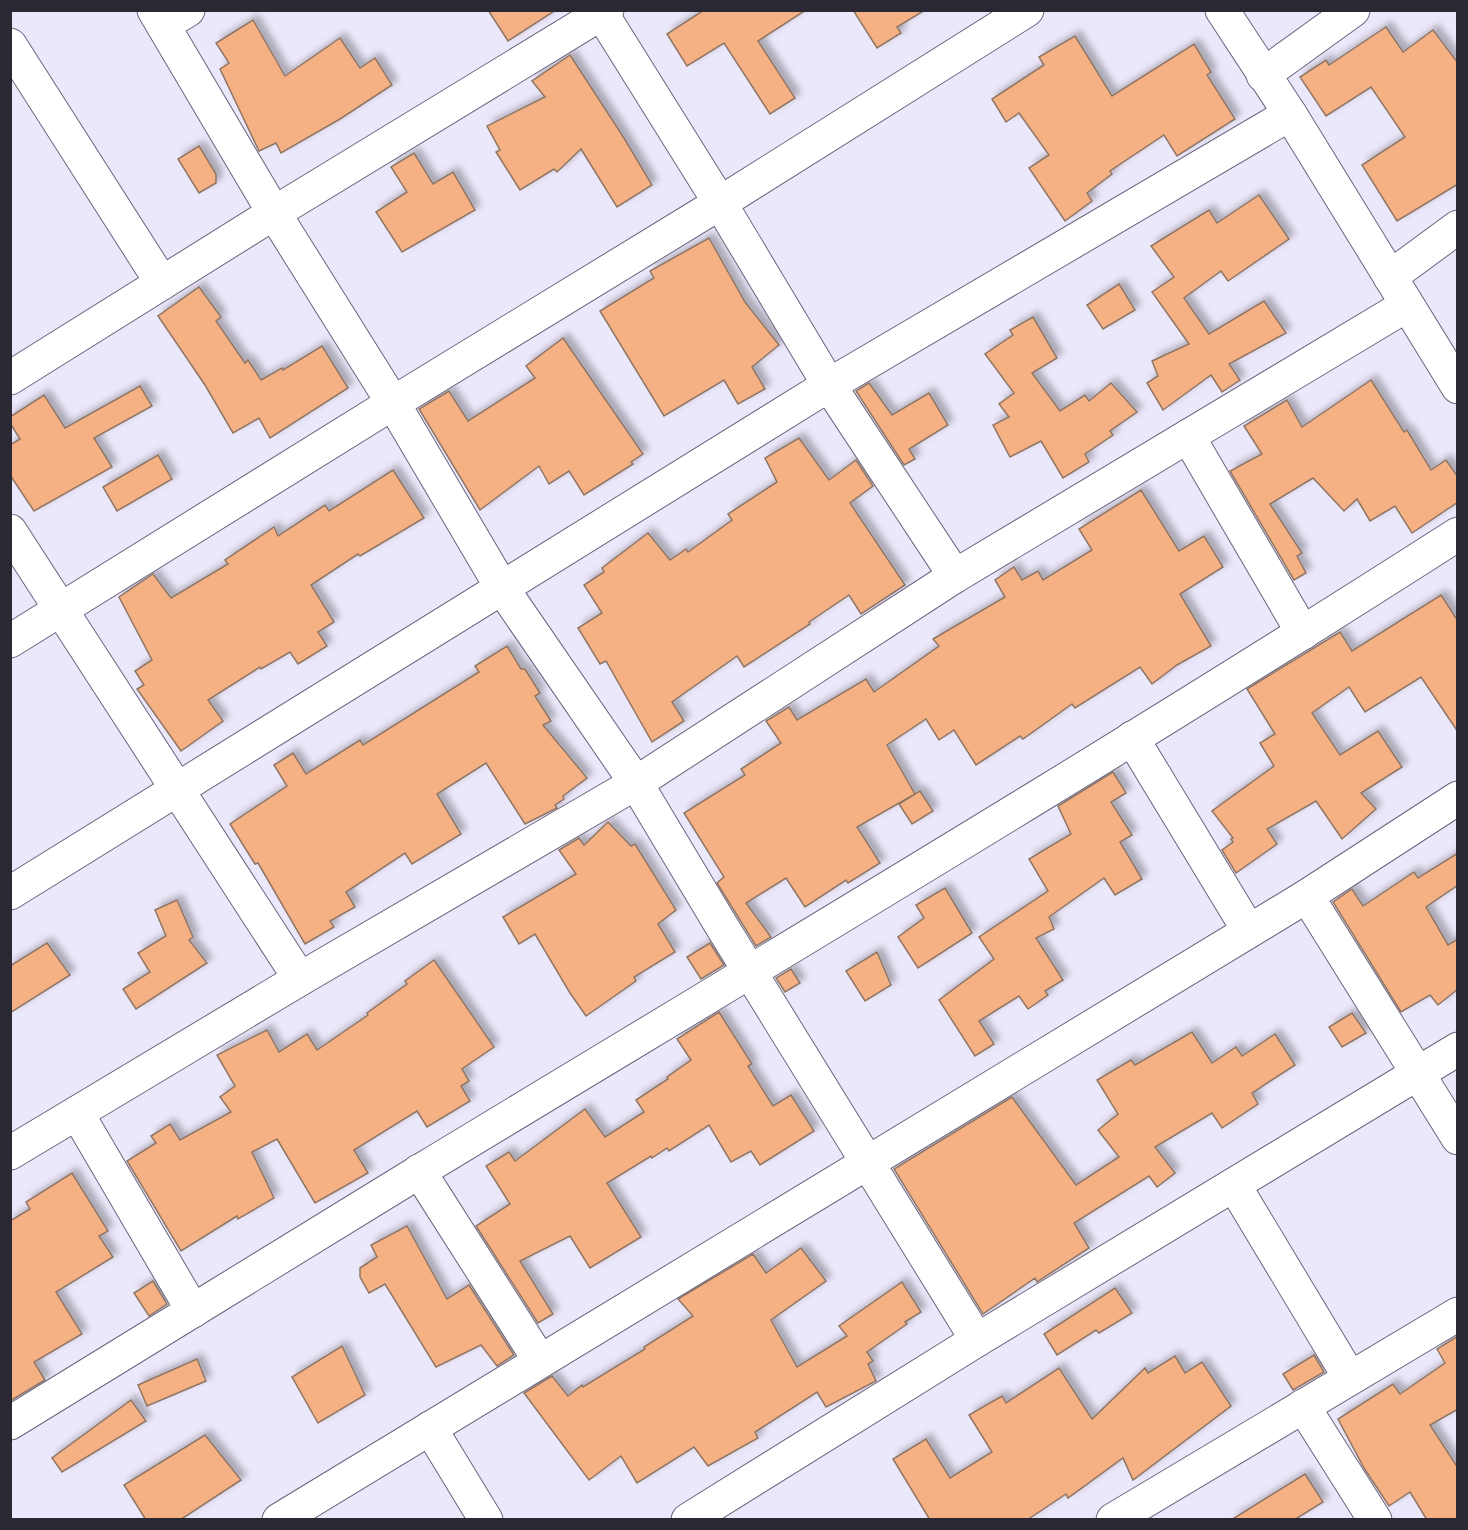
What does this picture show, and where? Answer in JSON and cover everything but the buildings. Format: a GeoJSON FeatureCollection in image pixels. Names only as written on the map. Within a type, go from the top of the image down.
{"type":"FeatureCollection","features":[{"type":"Feature","properties":{"kind":"street"},"geometry":{"type":"LineString","coordinates":[[10,640],[720,203],[1027,10]]}},
{"type":"Feature","properties":{"kind":"street"},"geometry":{"type":"LineString","coordinates":[[1222,10],[1290,114],[1458,387]]}},
{"type":"Feature","properties":{"kind":"street"},"geometry":{"type":"LineString","coordinates":[[1263,75],[1353,10]]}},
{"type":"Feature","properties":{"kind":"street"},"geometry":{"type":"LineString","coordinates":[[10,378],[274,213],[605,12],[829,385],[955,576]]}},
{"type":"Feature","properties":{"kind":"street"},"geometry":{"type":"LineString","coordinates":[[168,15],[274,213],[393,403],[502,588],[636,783],[977,1340]]}},
{"type":"Feature","properties":{"kind":"street"},"geometry":{"type":"LineString","coordinates":[[10,45],[162,283]]}},
{"type":"Feature","properties":{"kind":"street"},"geometry":{"type":"LineString","coordinates":[[10,893],[829,385],[1290,114]]}},
{"type":"Feature","properties":{"kind":"street"},"geometry":{"type":"LineString","coordinates":[[1390,277],[1458,227]]}},
{"type":"Feature","properties":{"kind":"street"},"geometry":{"type":"LineString","coordinates":[[10,1153],[300,979],[636,783],[955,576],[1407,305]]}},
{"type":"Feature","properties":{"kind":"street"},"geometry":{"type":"LineString","coordinates":[[1188,436],[1302,633]]}},
{"type":"Feature","properties":{"kind":"street"},"geometry":{"type":"LineString","coordinates":[[10,531],[300,979]]}},
{"type":"Feature","properties":{"kind":"street"},"geometry":{"type":"LineString","coordinates":[[10,1423],[419,1171],[1132,738],[1458,534]]}},
{"type":"Feature","properties":{"kind":"street"},"geometry":{"type":"LineString","coordinates":[[1132,738],[1249,931]]}},
{"type":"Feature","properties":{"kind":"street"},"geometry":{"type":"LineString","coordinates":[[279,1520],[1307,896],[1458,798]]}},
{"type":"Feature","properties":{"kind":"street"},"geometry":{"type":"LineString","coordinates":[[1307,896],[1458,1138]]}},
{"type":"Feature","properties":{"kind":"street"},"geometry":{"type":"LineString","coordinates":[[688,1520],[732,1508],[977,1340],[1458,1049]]}},
{"type":"Feature","properties":{"kind":"street"},"geometry":{"type":"LineString","coordinates":[[77,1113],[194,1311]]}},
{"type":"Feature","properties":{"kind":"street"},"geometry":{"type":"LineString","coordinates":[[419,1171],[540,1361]]}},
{"type":"Feature","properties":{"kind":"street"},"geometry":{"type":"LineString","coordinates":[[1234,1185],[1350,1378]]}},
{"type":"Feature","properties":{"kind":"street"},"geometry":{"type":"LineString","coordinates":[[1113,1520],[1458,1314]]}},
{"type":"Feature","properties":{"kind":"street"},"geometry":{"type":"LineString","coordinates":[[1303,1406],[1375,1520]]}},
{"type":"Feature","properties":{"kind":"street"},"geometry":{"type":"LineString","coordinates":[[430,1428],[486,1520]]}}]}
